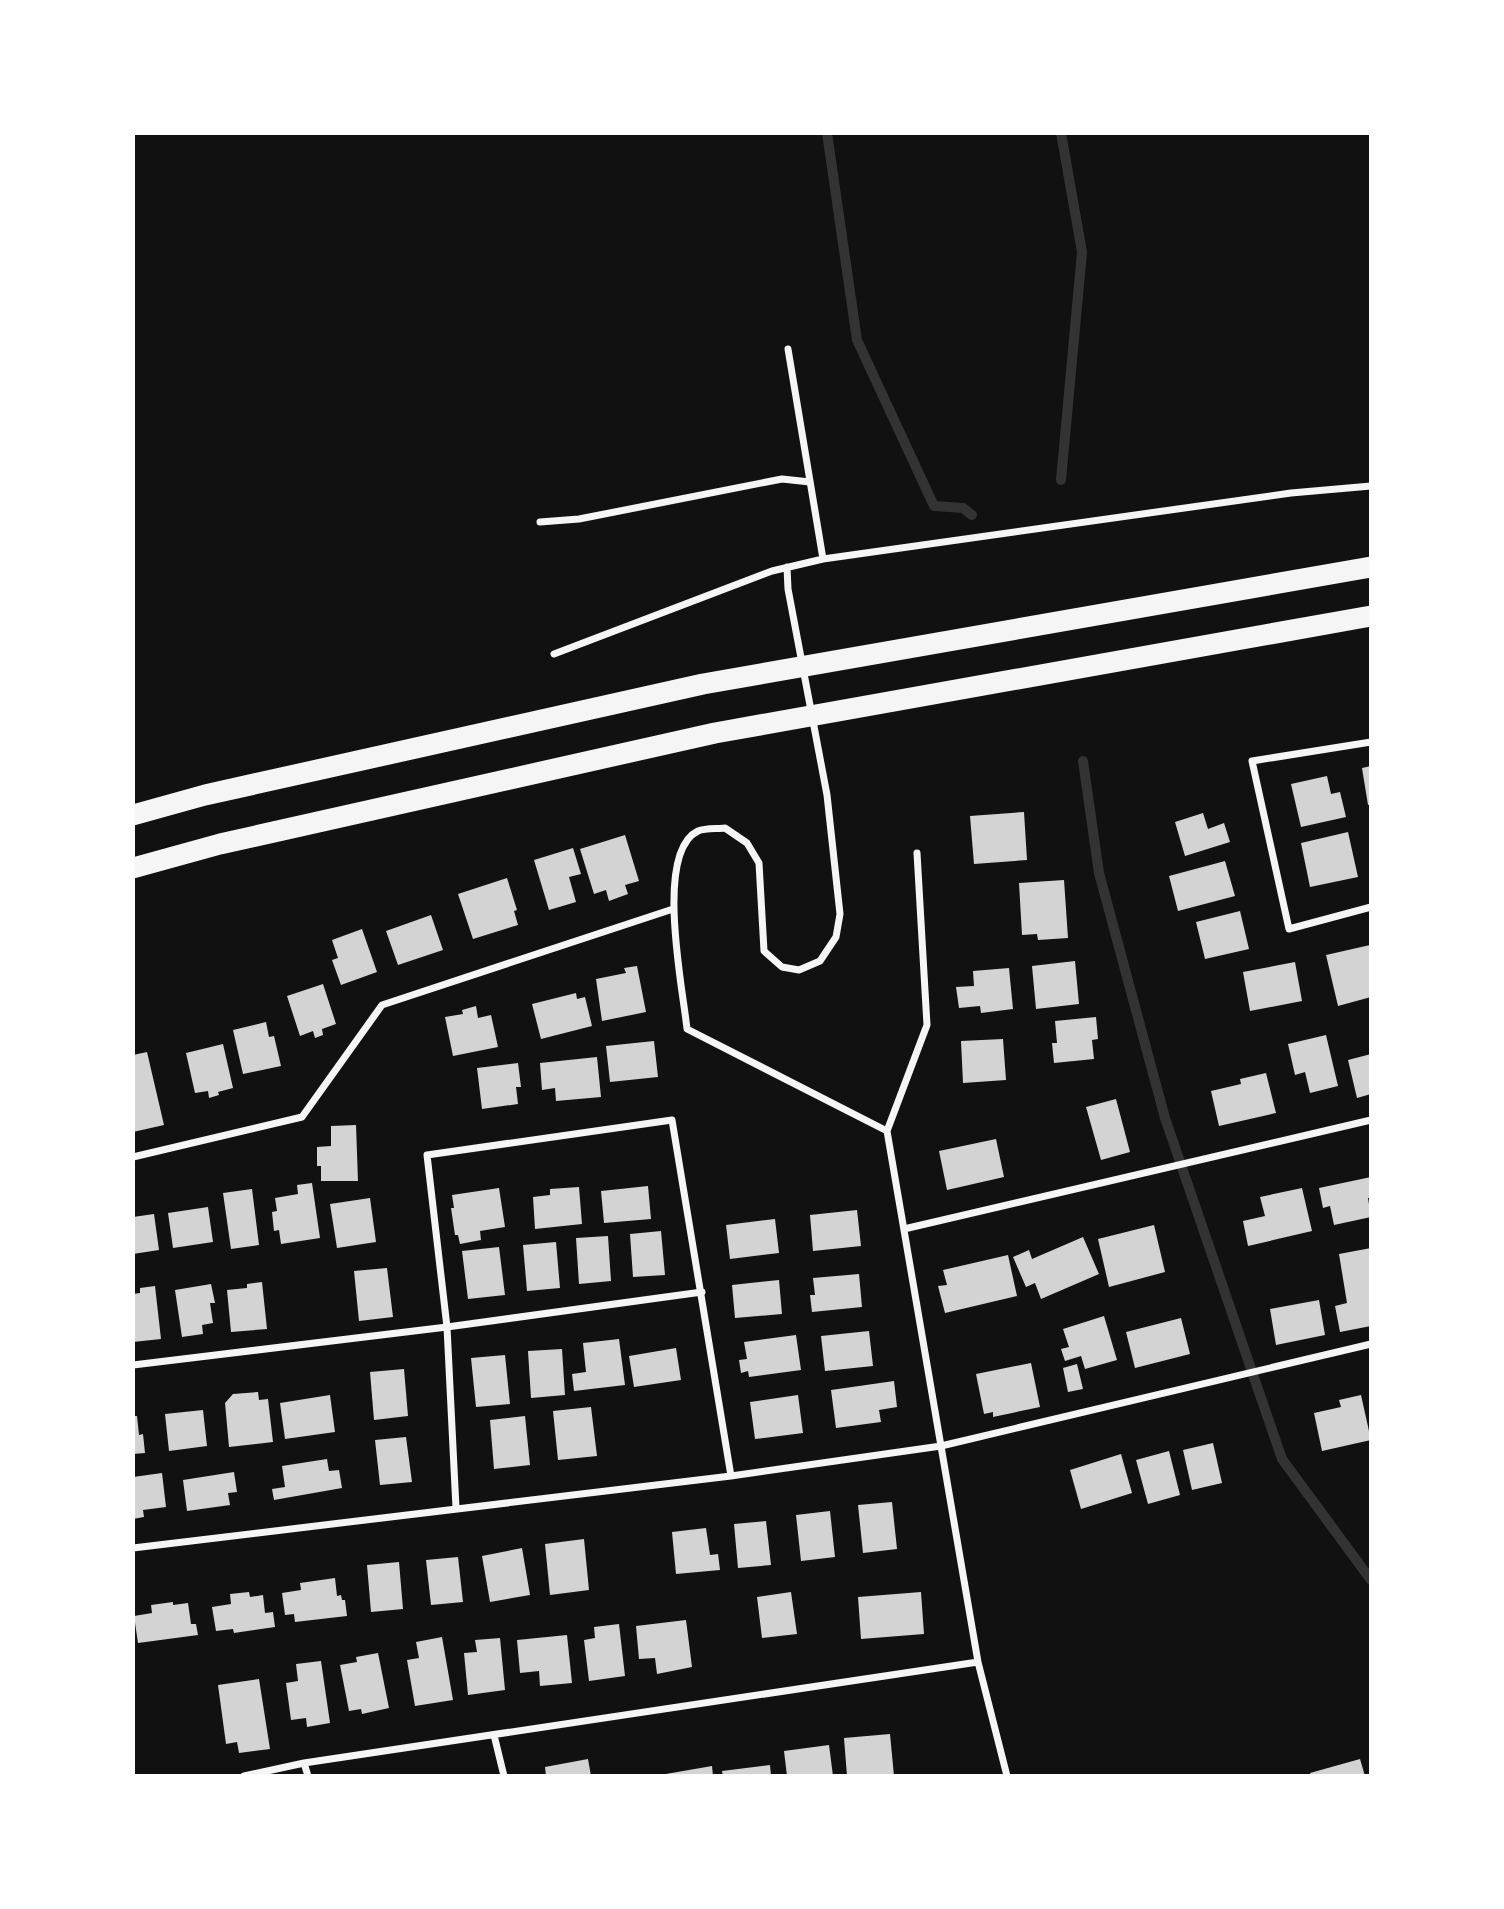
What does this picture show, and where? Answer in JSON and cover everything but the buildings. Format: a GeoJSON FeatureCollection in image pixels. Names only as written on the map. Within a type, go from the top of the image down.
{"type":"FeatureCollection","features":[{"type":"Feature","properties":{"kind":"highway"},"geometry":{"type":"LineString","coordinates":[[133,815],[205,795],[703,684],[1371,567]]}},
{"type":"Feature","properties":{"kind":"highway"},"geometry":{"type":"LineString","coordinates":[[133,868],[220,844],[715,733],[1371,616]]}},
{"type":"Feature","properties":{"kind":"street"},"geometry":{"type":"LineString","coordinates":[[788,349],[823,559]]}},
{"type":"Feature","properties":{"kind":"street"},"geometry":{"type":"LineString","coordinates":[[540,522],[579,519],[782,479],[810,482]]}},
{"type":"Feature","properties":{"kind":"street"},"geometry":{"type":"LineString","coordinates":[[554,654],[786,568],[823,559],[1291,494],[1371,486]]}},
{"type":"Feature","properties":{"kind":"street"},"geometry":{"type":"LineString","coordinates":[[786,568],[827,795],[840,914],[836,937],[820,961],[799,970],[782,967],[764,951],[759,863],[747,843],[725,828],[698,831],[680,847],[673,880],[673,909],[687,1029],[887,1131]]}},
{"type":"Feature","properties":{"kind":"street"},"geometry":{"type":"LineString","coordinates":[[1371,742],[1252,761],[1289,929],[1371,907]]}},
{"type":"Feature","properties":{"kind":"street"},"geometry":{"type":"LineString","coordinates":[[917,853],[927,1025],[887,1131],[978,1662],[1007,1776]]}},
{"type":"Feature","properties":{"kind":"street"},"geometry":{"type":"LineString","coordinates":[[133,1157],[302,1117],[382,1005],[673,909]]}},
{"type":"Feature","properties":{"kind":"street"},"geometry":{"type":"LineString","coordinates":[[904,1229],[1371,1119]]}},
{"type":"Feature","properties":{"kind":"street"},"geometry":{"type":"LineString","coordinates":[[456,1508],[447,1327],[427,1155],[672,1120],[731,1476]]}},
{"type":"Feature","properties":{"kind":"street"},"geometry":{"type":"LineString","coordinates":[[133,1365],[447,1327],[702,1292]]}},
{"type":"Feature","properties":{"kind":"street"},"geometry":{"type":"LineString","coordinates":[[133,1548],[731,1476],[941,1446],[1371,1344]]}},
{"type":"Feature","properties":{"kind":"street"},"geometry":{"type":"LineString","coordinates":[[244,1776],[304,1763],[978,1662]]}},
{"type":"Feature","properties":{"kind":"street"},"geometry":{"type":"LineString","coordinates":[[494,1735],[504,1776]]}},
{"type":"Feature","properties":{"kind":"street"},"geometry":{"type":"LineString","coordinates":[[304,1763],[308,1776]]}},
{"type":"Feature","properties":{"kind":"waterway"},"geometry":{"type":"LineString","coordinates":[[827,133],[857,340],[934,506],[963,508],[972,515]]}},
{"type":"Feature","properties":{"kind":"waterway"},"geometry":{"type":"LineString","coordinates":[[1061,133],[1082,252],[1061,480]]}},
{"type":"Feature","properties":{"kind":"waterway"},"geometry":{"type":"LineString","coordinates":[[1083,761],[1099,873],[1165,1118],[1282,1459],[1371,1580]]}}]}
